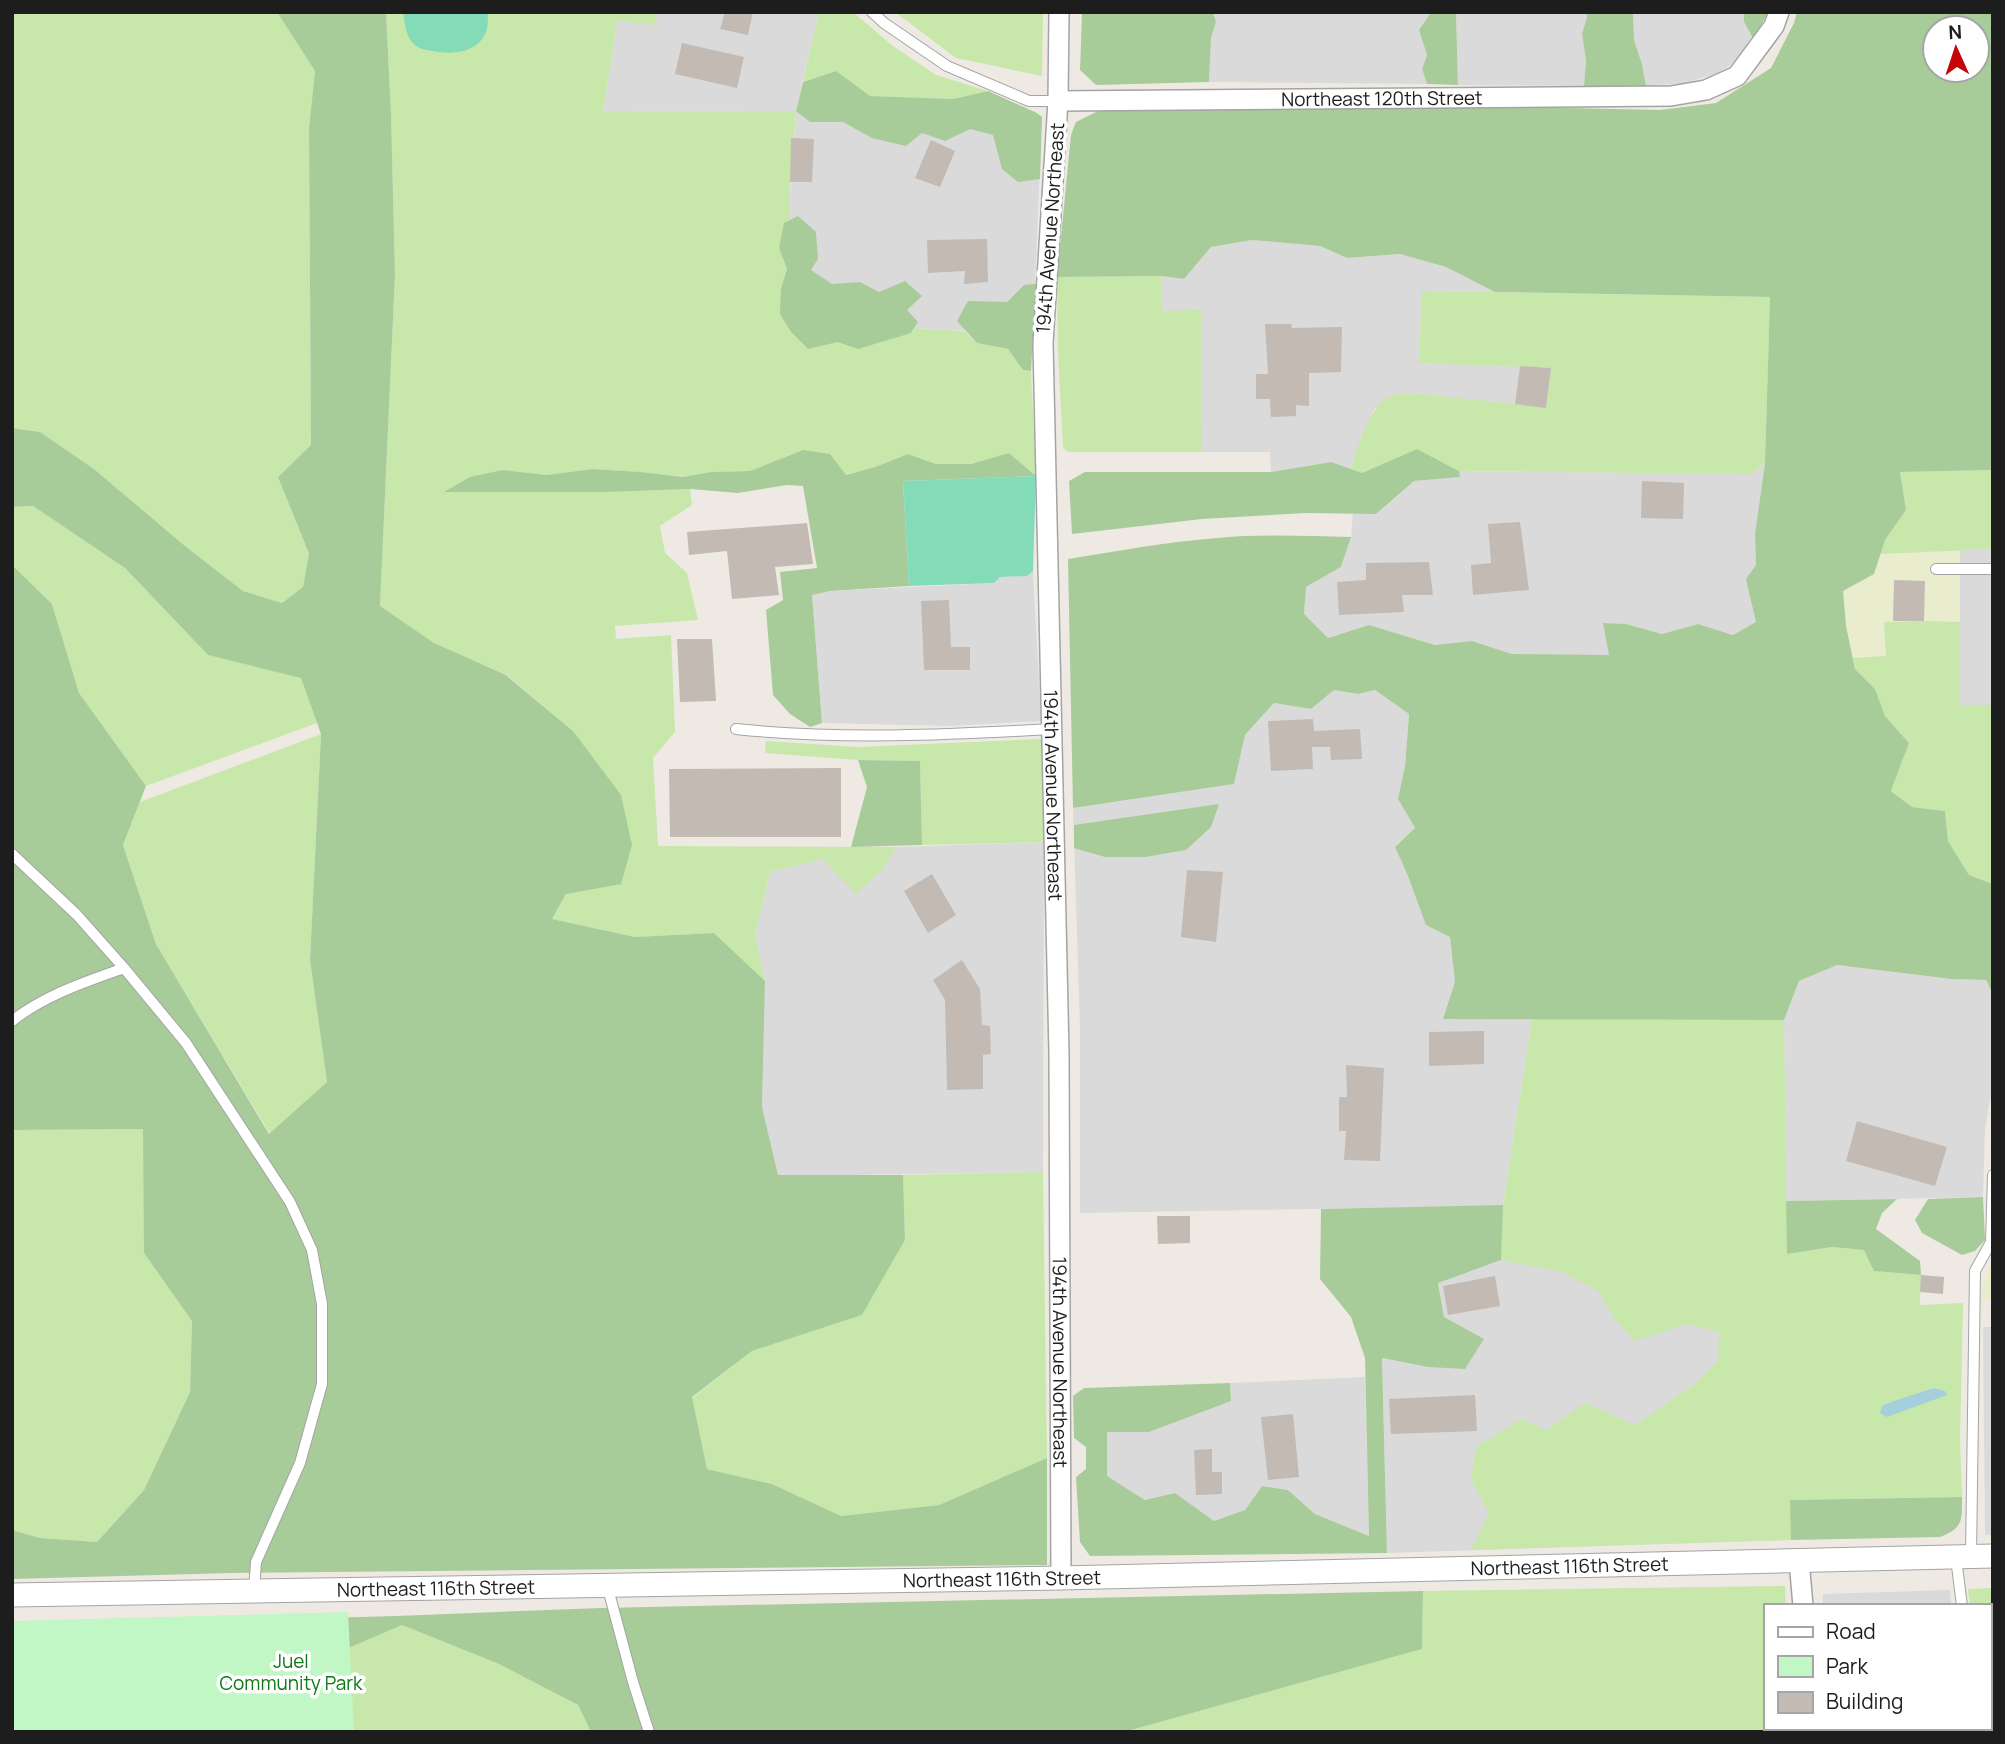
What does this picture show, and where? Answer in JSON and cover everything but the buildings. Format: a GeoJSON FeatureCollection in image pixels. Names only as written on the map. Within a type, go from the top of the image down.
{"type":"FeatureCollection","features":[{"type":"Feature","properties":{"kind":"street","name":"194th Avenue Northeast"},"geometry":{"type":"LineString","coordinates":[[1059,12],[1058,100],[1043,343],[1059,1054],[1060,1578]]}},
{"type":"Feature","properties":{"kind":"street","name":"Northeast 120th Street"},"geometry":{"type":"LineString","coordinates":[[1058,100],[1671,96],[1706,90],[1737,76],[1774,26],[1779,12]]}},
{"type":"Feature","properties":{"kind":"street","name":"Northeast 116th Street"},"geometry":{"type":"LineString","coordinates":[[12,1595],[1060,1578],[1973,1556]]}},
{"type":"Feature","properties":{"kind":"street"},"geometry":{"type":"LineString","coordinates":[[1799,1560],[1803,1604]]}},
{"type":"Feature","properties":{"kind":"lane"},"geometry":{"type":"LineString","coordinates":[[872,12],[947,66],[1029,101],[1058,100]]}},
{"type":"Feature","properties":{"kind":"lane"},"geometry":{"type":"LineString","coordinates":[[1936,569],[1993,569]]}},
{"type":"Feature","properties":{"kind":"lane"},"geometry":{"type":"LineString","coordinates":[[736,729],[784,734],[948,735],[1051,729]]}},
{"type":"Feature","properties":{"kind":"lane"},"geometry":{"type":"LineString","coordinates":[[12,853],[77,915],[186,1043],[290,1202],[312,1250],[322,1304],[322,1384],[300,1463],[256,1562],[254,1590]]}},
{"type":"Feature","properties":{"kind":"lane"},"geometry":{"type":"LineString","coordinates":[[12,1021],[26,1010],[69,988],[124,968]]}},
{"type":"Feature","properties":{"kind":"lane"},"geometry":{"type":"LineString","coordinates":[[1962,1604],[1973,1556],[1975,1271],[1991,1242],[1993,1175]]}},
{"type":"Feature","properties":{"kind":"lane"},"geometry":{"type":"LineString","coordinates":[[607,1585],[649,1732]]}},
{"type":"Feature","properties":{"kind":"shaded area"},"geometry":{"type":"Polygon","coordinates":[[[657,12],[819,12],[796,110],[1042,117],[1033,334],[793,322],[789,208],[796,111],[603,112],[617,20],[655,24],[657,12]]]}},
{"type":"Feature","properties":{"kind":"shaded area"},"geometry":{"type":"Polygon","coordinates":[[[1213,12],[1431,12],[1419,30],[1427,55],[1422,69],[1427,84],[1209,82],[1211,38],[1216,22],[1213,12]]]}},
{"type":"Feature","properties":{"kind":"shaded area"},"geometry":{"type":"Polygon","coordinates":[[[1456,12],[1587,12],[1588,18],[1582,34],[1586,61],[1584,86],[1458,85],[1456,12]]]}},
{"type":"Feature","properties":{"kind":"shaded area"},"geometry":{"type":"Polygon","coordinates":[[[1633,12],[1744,12],[1744,22],[1754,40],[1743,57],[1718,73],[1685,83],[1646,86],[1634,40],[1633,12]]]}},
{"type":"Feature","properties":{"kind":"shaded area"},"geometry":{"type":"Polygon","coordinates":[[[1252,240],[1320,246],[1347,258],[1400,254],[1446,267],[1495,292],[1422,291],[1419,363],[1520,366],[1515,404],[1412,393],[1374,409],[1350,469],[1331,462],[1271,472],[1270,452],[1202,452],[1201,311],[1162,311],[1161,276],[1184,279],[1211,247],[1252,240]]]}},
{"type":"Feature","properties":{"kind":"shaded area"},"geometry":{"type":"Polygon","coordinates":[[[1765,463],[1755,534],[1756,565],[1747,579],[1757,622],[1733,635],[1698,624],[1662,634],[1626,624],[1603,623],[1610,656],[1512,654],[1472,641],[1435,645],[1369,625],[1328,638],[1304,614],[1306,587],[1341,567],[1351,537],[1353,513],[1376,514],[1414,481],[1459,477],[1459,471],[1751,474],[1765,463]]]}},
{"type":"Feature","properties":{"kind":"shaded area"},"geometry":{"type":"Polygon","coordinates":[[[1993,549],[1993,705],[1960,705],[1960,550],[1993,549]]]}},
{"type":"Feature","properties":{"kind":"shaded area"},"geometry":{"type":"Polygon","coordinates":[[[1033,571],[1041,721],[950,726],[822,723],[812,594],[994,583],[1000,577],[1027,576],[1033,571]]]}},
{"type":"Feature","properties":{"kind":"shaded area"},"geometry":{"type":"Polygon","coordinates":[[[1334,690],[1358,694],[1375,690],[1409,714],[1405,766],[1398,799],[1415,828],[1395,847],[1408,876],[1450,937],[1455,982],[1443,1019],[1532,1019],[1503,1205],[1786,1201],[1791,1540],[1387,1553],[1382,1358],[1428,1367],[1444,1317],[1438,1282],[1501,1260],[1502,1206],[1080,1213],[1080,1028],[1073,808],[1234,784],[1245,735],[1275,703],[1311,709],[1334,690]]]}},
{"type":"Feature","properties":{"kind":"shaded area"},"geometry":{"type":"Polygon","coordinates":[[[1044,842],[1043,1172],[778,1176],[762,1107],[765,981],[755,935],[770,872],[823,859],[883,869],[896,847],[1044,842]]]}},
{"type":"Feature","properties":{"kind":"shaded area"},"geometry":{"type":"Polygon","coordinates":[[[1836,965],[1951,979],[1986,980],[1993,994],[1993,1099],[1990,1100],[1985,1129],[1983,1197],[1786,1201],[1784,1020],[1799,981],[1836,965]]]}},
{"type":"Feature","properties":{"kind":"shaded area"},"geometry":{"type":"Polygon","coordinates":[[[1983,1327],[1993,1327],[1993,1535],[1985,1535],[1983,1327]]]}},
{"type":"Feature","properties":{"kind":"shaded area"},"geometry":{"type":"Polygon","coordinates":[[[1365,1377],[1369,1536],[1315,1514],[1288,1490],[1262,1486],[1245,1510],[1214,1521],[1175,1493],[1145,1500],[1106,1476],[1107,1432],[1149,1432],[1231,1400],[1230,1383],[1365,1377]]]}},
{"type":"Feature","properties":{"kind":"shaded area"},"geometry":{"type":"Polygon","coordinates":[[[1950,1590],[1951,1604],[1823,1604],[1823,1594],[1950,1590]]]}},
{"type":"Feature","properties":{"kind":"green space"},"geometry":{"type":"Polygon","coordinates":[[[12,12],[277,12],[315,71],[309,128],[311,445],[278,477],[309,555],[303,587],[282,603],[243,591],[94,469],[40,432],[12,428],[12,12]]]}},
{"type":"Feature","properties":{"kind":"green space"},"geometry":{"type":"Polygon","coordinates":[[[277,12],[386,12],[395,274],[380,606],[434,643],[506,675],[573,731],[621,795],[632,845],[621,884],[566,894],[552,919],[635,937],[714,933],[765,981],[762,1107],[778,1175],[903,1175],[905,1240],[862,1315],[752,1351],[692,1397],[707,1469],[772,1484],[841,1516],[939,1505],[1047,1458],[1047,1565],[231,1573],[12,1579],[12,1530],[40,1538],[97,1542],[144,1490],[190,1392],[192,1321],[144,1253],[143,1129],[12,1130],[12,565],[52,604],[79,693],[146,786],[123,845],[156,944],[269,1134],[327,1082],[310,960],[321,734],[301,678],[208,655],[125,568],[33,506],[12,507],[12,428],[40,432],[94,469],[243,591],[282,603],[303,587],[309,554],[278,477],[311,445],[309,128],[315,71],[277,12]]]}},
{"type":"Feature","properties":{"kind":"green space"},"geometry":{"type":"Polygon","coordinates":[[[386,12],[657,12],[656,25],[617,21],[603,112],[796,111],[790,220],[779,248],[787,269],[781,288],[791,332],[807,348],[911,333],[915,328],[965,331],[977,343],[1008,349],[1023,370],[1031,371],[1036,476],[1009,453],[971,464],[936,464],[908,454],[845,475],[803,450],[750,471],[711,472],[683,477],[593,469],[546,475],[503,470],[445,492],[690,489],[692,505],[660,526],[665,553],[687,573],[698,620],[615,626],[616,639],[671,635],[675,732],[653,758],[658,846],[896,847],[883,869],[856,894],[823,859],[770,872],[755,935],[765,981],[714,933],[635,937],[552,919],[566,894],[573,731],[507,675],[434,644],[403,644],[380,606],[395,274],[386,12]]]}},
{"type":"Feature","properties":{"kind":"green space"},"geometry":{"type":"Polygon","coordinates":[[[403,12],[488,12],[487,29],[472,48],[449,53],[428,50],[417,47],[410,40],[403,12]]]}},
{"type":"Feature","properties":{"kind":"green space"},"geometry":{"type":"Polygon","coordinates":[[[819,12],[853,12],[893,46],[936,75],[988,91],[953,99],[869,96],[836,71],[803,82],[819,12]]]}},
{"type":"Feature","properties":{"kind":"green space"},"geometry":{"type":"Polygon","coordinates":[[[895,12],[1043,12],[1042,76],[956,58],[895,12]]]}},
{"type":"Feature","properties":{"kind":"green space"},"geometry":{"type":"Polygon","coordinates":[[[1082,12],[1213,12],[1216,22],[1211,38],[1209,82],[1096,85],[1080,70],[1082,12]]]}},
{"type":"Feature","properties":{"kind":"green space"},"geometry":{"type":"Polygon","coordinates":[[[1431,12],[1456,12],[1458,85],[1427,84],[1422,69],[1427,55],[1419,30],[1431,12]]]}},
{"type":"Feature","properties":{"kind":"green space"},"geometry":{"type":"Polygon","coordinates":[[[1587,12],[1633,12],[1634,40],[1646,86],[1584,86],[1586,61],[1582,34],[1587,12]]]}},
{"type":"Feature","properties":{"kind":"green space"},"geometry":{"type":"Polygon","coordinates":[[[1744,12],[1768,12],[1754,40],[1744,22],[1744,12]]]}},
{"type":"Feature","properties":{"kind":"green space"},"geometry":{"type":"Polygon","coordinates":[[[1797,12],[1993,12],[1993,470],[1900,472],[1906,510],[1885,540],[1874,574],[1843,591],[1846,626],[1855,669],[1875,689],[1885,716],[1909,743],[1891,791],[1912,807],[1945,811],[1948,841],[1969,875],[1993,884],[1993,994],[1986,980],[1951,979],[1837,965],[1799,981],[1784,1020],[1443,1019],[1455,982],[1450,937],[1426,925],[1395,847],[1415,828],[1398,799],[1405,766],[1409,714],[1375,690],[1358,694],[1334,690],[1311,709],[1274,703],[1245,735],[1234,784],[1073,808],[1068,559],[1217,538],[1351,537],[1341,567],[1306,587],[1304,614],[1328,638],[1369,625],[1435,645],[1472,641],[1512,654],[1609,655],[1603,623],[1626,624],[1662,634],[1698,624],[1733,635],[1756,622],[1746,579],[1756,565],[1755,534],[1765,463],[1770,297],[1495,292],[1446,267],[1400,254],[1347,258],[1320,246],[1252,240],[1211,247],[1184,279],[1161,276],[1057,277],[1071,135],[1076,122],[1102,109],[1434,105],[1660,110],[1716,103],[1771,68],[1797,12]]]}},
{"type":"Feature","properties":{"kind":"green space"},"geometry":{"type":"Polygon","coordinates":[[[836,71],[870,96],[953,99],[988,91],[1037,113],[1042,117],[1040,179],[1018,182],[1002,169],[993,135],[970,129],[945,141],[922,133],[906,146],[872,138],[843,122],[810,122],[796,111],[803,82],[836,71]]]}},
{"type":"Feature","properties":{"kind":"green space"},"geometry":{"type":"Polygon","coordinates":[[[798,216],[816,232],[818,259],[811,270],[832,284],[860,282],[879,292],[905,281],[922,296],[907,310],[918,322],[911,333],[858,349],[838,342],[808,349],[791,332],[780,314],[781,288],[787,269],[779,248],[784,223],[798,216]]]}},
{"type":"Feature","properties":{"kind":"green space"},"geometry":{"type":"Polygon","coordinates":[[[1161,276],[1162,311],[1201,310],[1202,452],[1068,452],[1063,447],[1057,277],[1161,276]]]}},
{"type":"Feature","properties":{"kind":"green space"},"geometry":{"type":"Polygon","coordinates":[[[1036,284],[1031,371],[1023,370],[1008,349],[977,343],[957,321],[968,301],[1007,302],[1024,285],[1036,284]]]}},
{"type":"Feature","properties":{"kind":"green space"},"geometry":{"type":"Polygon","coordinates":[[[1422,291],[1770,297],[1765,463],[1751,474],[1459,471],[1417,449],[1362,473],[1350,469],[1372,415],[1386,399],[1395,395],[1412,393],[1546,407],[1551,368],[1419,363],[1422,291]]]}},
{"type":"Feature","properties":{"kind":"green space"},"geometry":{"type":"Polygon","coordinates":[[[1417,449],[1459,471],[1460,477],[1414,481],[1376,514],[1306,513],[1202,519],[1072,534],[1069,481],[1085,472],[1271,472],[1331,462],[1362,473],[1417,449]]]}},
{"type":"Feature","properties":{"kind":"green space"},"geometry":{"type":"Polygon","coordinates":[[[803,450],[830,454],[846,475],[908,454],[936,464],[971,464],[1009,453],[1036,476],[903,481],[909,586],[830,591],[812,595],[822,723],[810,727],[790,714],[773,695],[766,610],[783,600],[780,572],[817,568],[803,486],[787,485],[738,493],[690,489],[444,492],[470,477],[503,470],[546,475],[593,469],[683,477],[711,472],[750,471],[803,450]]]}},
{"type":"Feature","properties":{"kind":"green space"},"geometry":{"type":"Polygon","coordinates":[[[1993,470],[1993,549],[1880,554],[1885,540],[1906,510],[1900,472],[1993,470]]]}},
{"type":"Feature","properties":{"kind":"green space"},"geometry":{"type":"Polygon","coordinates":[[[1036,476],[1033,571],[1027,576],[1000,577],[994,583],[909,586],[903,481],[1036,476]]]}},
{"type":"Feature","properties":{"kind":"green space"},"geometry":{"type":"Polygon","coordinates":[[[33,506],[125,568],[208,655],[301,677],[317,723],[146,786],[79,693],[52,604],[12,565],[12,507],[33,506]]]}},
{"type":"Feature","properties":{"kind":"green space"},"geometry":{"type":"Polygon","coordinates":[[[1960,550],[1960,622],[1924,621],[1925,581],[1894,580],[1893,621],[1884,622],[1886,656],[1853,658],[1846,626],[1843,591],[1874,574],[1880,554],[1960,550]]]}},
{"type":"Feature","properties":{"kind":"green space"},"geometry":{"type":"Polygon","coordinates":[[[1884,622],[1960,622],[1960,705],[1993,705],[1993,884],[1969,875],[1948,841],[1945,811],[1912,807],[1891,791],[1909,743],[1885,716],[1875,689],[1855,669],[1853,658],[1886,656],[1884,622]]]}},
{"type":"Feature","properties":{"kind":"green space"},"geometry":{"type":"Polygon","coordinates":[[[321,734],[310,960],[327,1082],[270,1134],[156,944],[123,845],[140,802],[321,734]]]}},
{"type":"Feature","properties":{"kind":"green space"},"geometry":{"type":"Polygon","coordinates":[[[1041,739],[1044,842],[922,845],[920,761],[858,760],[765,753],[766,741],[857,747],[1041,739]]]}},
{"type":"Feature","properties":{"kind":"green space"},"geometry":{"type":"Polygon","coordinates":[[[858,760],[920,761],[922,845],[851,847],[867,787],[858,760]]]}},
{"type":"Feature","properties":{"kind":"green space"},"geometry":{"type":"Polygon","coordinates":[[[1219,804],[1211,827],[1186,850],[1145,857],[1105,857],[1074,848],[1074,825],[1219,804]]]}},
{"type":"Feature","properties":{"kind":"green space"},"geometry":{"type":"Polygon","coordinates":[[[1532,1019],[1784,1020],[1787,1254],[1832,1247],[1864,1250],[1875,1271],[1921,1275],[1920,1305],[1963,1303],[1960,1439],[1962,1497],[1791,1500],[1791,1540],[1471,1550],[1489,1513],[1471,1480],[1476,1447],[1521,1419],[1546,1430],[1585,1403],[1635,1425],[1695,1384],[1718,1361],[1719,1332],[1687,1324],[1635,1341],[1616,1321],[1598,1291],[1562,1272],[1501,1260],[1503,1205],[1532,1019]]]}},
{"type":"Feature","properties":{"kind":"green space"},"geometry":{"type":"Polygon","coordinates":[[[144,1129],[144,1253],[192,1321],[190,1392],[144,1490],[97,1542],[40,1538],[12,1530],[12,1130],[144,1129]]]}},
{"type":"Feature","properties":{"kind":"green space"},"geometry":{"type":"Polygon","coordinates":[[[1043,1172],[1047,1458],[939,1505],[841,1516],[772,1484],[707,1469],[692,1398],[752,1351],[862,1315],[905,1240],[903,1175],[1043,1172]]]}},
{"type":"Feature","properties":{"kind":"green space"},"geometry":{"type":"Polygon","coordinates":[[[1983,1197],[1985,1240],[1975,1251],[1962,1255],[1922,1233],[1915,1220],[1928,1199],[1983,1197]]]}},
{"type":"Feature","properties":{"kind":"green space"},"geometry":{"type":"Polygon","coordinates":[[[1897,1199],[1882,1213],[1876,1229],[1920,1261],[1921,1275],[1874,1271],[1864,1250],[1832,1247],[1787,1254],[1786,1201],[1897,1199]]]}},
{"type":"Feature","properties":{"kind":"green space"},"geometry":{"type":"Polygon","coordinates":[[[1503,1205],[1501,1260],[1438,1283],[1444,1317],[1484,1339],[1465,1369],[1428,1367],[1382,1358],[1387,1553],[1090,1556],[1080,1542],[1076,1477],[1086,1469],[1086,1447],[1074,1438],[1073,1396],[1084,1388],[1230,1383],[1231,1401],[1149,1432],[1107,1432],[1107,1476],[1145,1500],[1175,1493],[1214,1521],[1245,1510],[1262,1486],[1288,1490],[1315,1514],[1369,1536],[1365,1358],[1351,1317],[1320,1279],[1321,1209],[1503,1205]]]}},
{"type":"Feature","properties":{"kind":"green space"},"geometry":{"type":"Polygon","coordinates":[[[1993,1259],[1993,1298],[1981,1300],[1981,1283],[1993,1259]]]}},
{"type":"Feature","properties":{"kind":"green space"},"geometry":{"type":"Polygon","coordinates":[[[1962,1497],[1958,1526],[1940,1537],[1791,1540],[1790,1500],[1962,1497]]]}},
{"type":"Feature","properties":{"kind":"green space"},"geometry":{"type":"Polygon","coordinates":[[[1785,1586],[1786,1604],[1764,1604],[1764,1730],[1794,1732],[1124,1732],[1422,1649],[1423,1591],[1785,1586]]]}},
{"type":"Feature","properties":{"kind":"green space"},"geometry":{"type":"Polygon","coordinates":[[[1993,1588],[1993,1668],[1991,1604],[1970,1604],[1968,1589],[1993,1588]]]}},
{"type":"Feature","properties":{"kind":"green space"},"geometry":{"type":"Polygon","coordinates":[[[1423,1591],[1422,1649],[1124,1732],[591,1732],[578,1705],[499,1664],[402,1625],[344,1650],[12,1732],[12,1627],[600,1608],[1423,1591]]]}},
{"type":"Feature","properties":{"kind":"green space","name":"Juel Community Park"},"geometry":{"type":"Polygon","coordinates":[[[348,1612],[354,1732],[12,1732],[12,1621],[348,1612]]]}},
{"type":"Feature","properties":{"kind":"green space"},"geometry":{"type":"Polygon","coordinates":[[[402,1625],[499,1664],[578,1705],[591,1732],[348,1732],[344,1650],[402,1625]]]}},
{"type":"Feature","properties":{"kind":"water"},"geometry":{"type":"Polygon","coordinates":[[[1934,1388],[1945,1391],[1947,1395],[1887,1417],[1880,1413],[1882,1406],[1934,1388]]]}}]}
